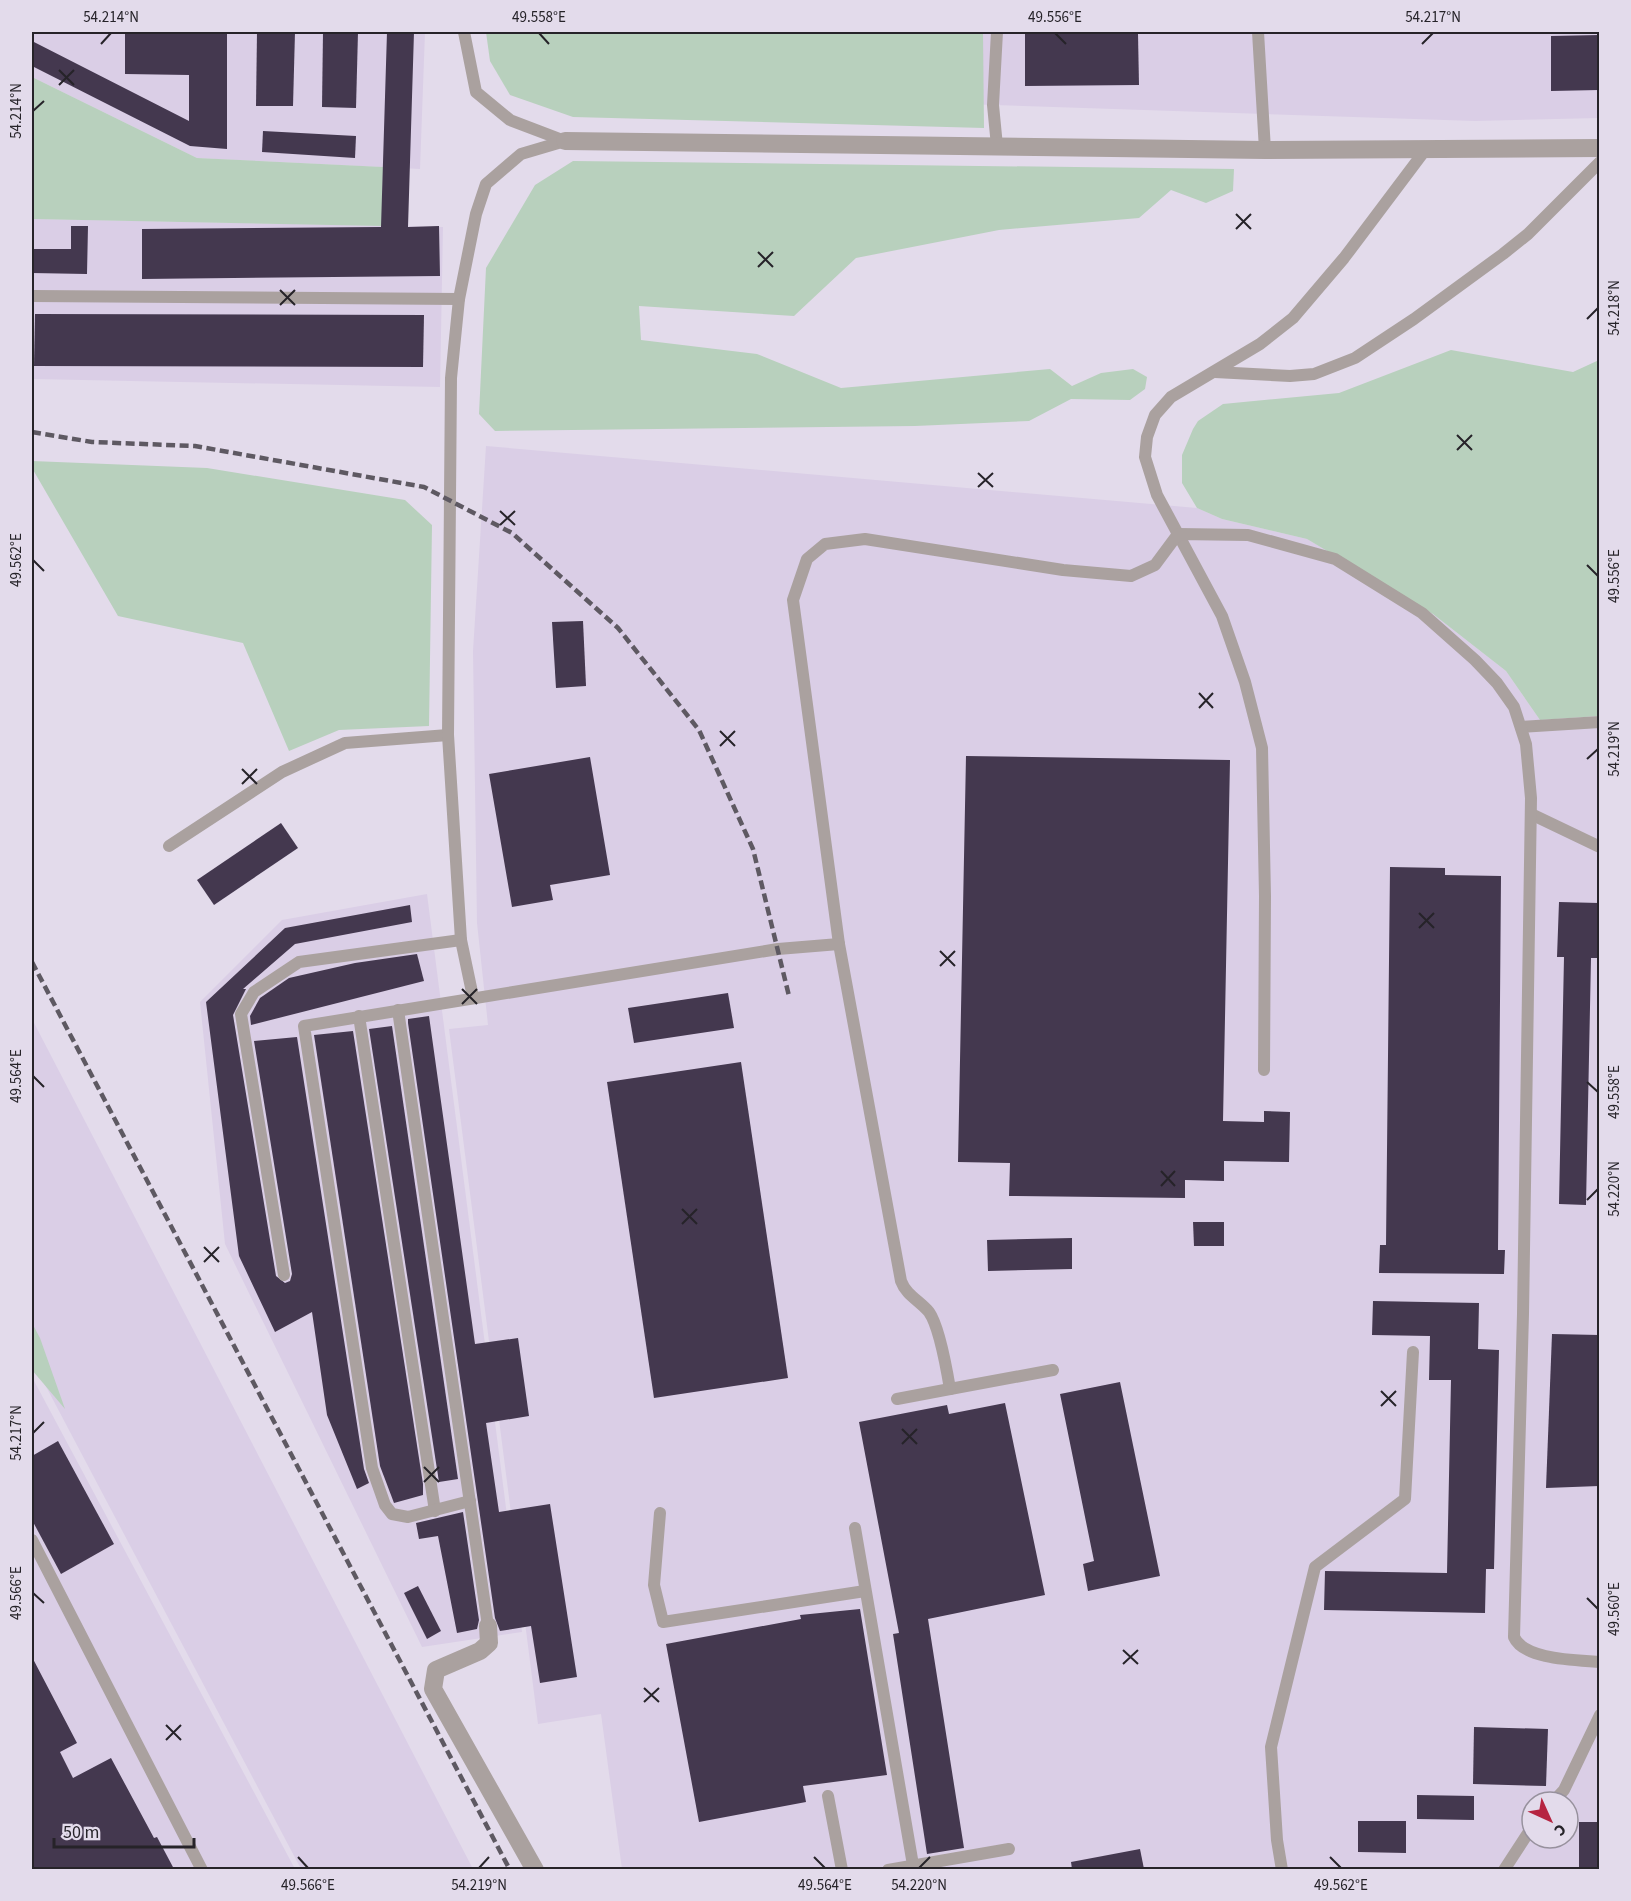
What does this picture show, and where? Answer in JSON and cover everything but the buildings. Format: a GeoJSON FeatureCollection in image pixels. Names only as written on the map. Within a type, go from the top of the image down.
{"type":"FeatureCollection","features":[{"type":"Feature","properties":{"kind":"street"},"geometry":{"type":"LineString","coordinates":[[565,141],[1265,150],[1599,148]]}},
{"type":"Feature","properties":{"kind":"street"},"geometry":{"type":"LineString","coordinates":[[488,1626],[489,1643],[480,1651],[436,1670],[434,1689],[535,1869]]}},
{"type":"Feature","properties":{"kind":"lane"},"geometry":{"type":"LineString","coordinates":[[464,32],[476,92],[510,120],[565,141]]}},
{"type":"Feature","properties":{"kind":"lane"},"geometry":{"type":"LineString","coordinates":[[997,32],[993,105],[998,146]]}},
{"type":"Feature","properties":{"kind":"lane"},"geometry":{"type":"LineString","coordinates":[[1258,32],[1265,150]]}},
{"type":"Feature","properties":{"kind":"lane"},"geometry":{"type":"LineString","coordinates":[[473,997],[461,940],[448,735],[451,378],[459,298],[476,214],[486,184],[521,154],[565,141]]}},
{"type":"Feature","properties":{"kind":"lane"},"geometry":{"type":"LineString","coordinates":[[1264,1070],[1265,896],[1262,748],[1245,682],[1222,616],[1157,495],[1145,457],[1147,437],[1155,415],[1171,397],[1260,344],[1293,318],[1344,258],[1426,149]]}},
{"type":"Feature","properties":{"kind":"lane"},"geometry":{"type":"LineString","coordinates":[[1214,372],[1290,376],[1314,374],[1355,358],[1405,326],[1528,234],[1599,162]]}},
{"type":"Feature","properties":{"kind":"lane"},"geometry":{"type":"LineString","coordinates":[[32,296],[459,298]]}},
{"type":"Feature","properties":{"kind":"lane"},"geometry":{"type":"LineString","coordinates":[[1178,534],[1248,535],[1335,559],[1422,613],[1475,660],[1497,683],[1514,707],[1527,744],[1531,814],[1523,1314],[1514,1637],[1517,1645],[1525,1651],[1599,1662]]}},
{"type":"Feature","properties":{"kind":"lane"},"geometry":{"type":"LineString","coordinates":[[950,1389],[946,1362],[930,1313],[903,1287],[901,1281],[839,944],[793,600],[807,559],[825,544],[865,539],[1063,570],[1131,576],[1155,565],[1178,534]]}},
{"type":"Feature","properties":{"kind":"lane"},"geometry":{"type":"LineString","coordinates":[[1521,727],[1599,722]]}},
{"type":"Feature","properties":{"kind":"lane"},"geometry":{"type":"LineString","coordinates":[[169,846],[282,772],[345,743],[448,735]]}},
{"type":"Feature","properties":{"kind":"lane"},"geometry":{"type":"LineString","coordinates":[[1531,814],[1599,847]]}},
{"type":"Feature","properties":{"kind":"lane"},"geometry":{"type":"LineString","coordinates":[[284,1275],[241,1014],[254,992],[299,962],[461,940]]}},
{"type":"Feature","properties":{"kind":"lane"},"geometry":{"type":"LineString","coordinates":[[470,1501],[408,1517],[392,1514],[385,1505],[372,1468],[304,1026],[778,949],[839,944]]}},
{"type":"Feature","properties":{"kind":"lane"},"geometry":{"type":"LineString","coordinates":[[399,1010],[488,1626]]}},
{"type":"Feature","properties":{"kind":"lane"},"geometry":{"type":"LineString","coordinates":[[359,1016],[435,1510]]}},
{"type":"Feature","properties":{"kind":"lane"},"geometry":{"type":"LineString","coordinates":[[1282,1869],[1277,1840],[1270,1747],[1315,1567],[1405,1499],[1413,1352]]}},
{"type":"Feature","properties":{"kind":"lane"},"geometry":{"type":"LineString","coordinates":[[897,1399],[1053,1370]]}},
{"type":"Feature","properties":{"kind":"lane"},"geometry":{"type":"LineString","coordinates":[[660,1513],[654,1586],[663,1622],[865,1591]]}},
{"type":"Feature","properties":{"kind":"lane"},"geometry":{"type":"LineString","coordinates":[[855,1528],[913,1865]]}},
{"type":"Feature","properties":{"kind":"lane"},"geometry":{"type":"LineString","coordinates":[[32,1540],[202,1869]]}},
{"type":"Feature","properties":{"kind":"lane"},"geometry":{"type":"LineString","coordinates":[[1564,1790],[1599,1715]]}},
{"type":"Feature","properties":{"kind":"lane"},"geometry":{"type":"LineString","coordinates":[[828,1796],[842,1869]]}},
{"type":"Feature","properties":{"kind":"lane"},"geometry":{"type":"LineString","coordinates":[[1504,1869],[1520,1845]]}},
{"type":"Feature","properties":{"kind":"lane"},"geometry":{"type":"LineString","coordinates":[[888,1869],[1009,1849]]}},
{"type":"Feature","properties":{"kind":"shaded area"},"geometry":{"type":"Polygon","coordinates":[[[32,32],[425,32],[420,169],[197,158],[32,77],[32,32]]]}},
{"type":"Feature","properties":{"kind":"shaded area"},"geometry":{"type":"Polygon","coordinates":[[[961,32],[1599,32],[1599,118],[1475,121],[962,104],[961,32]]]}},
{"type":"Feature","properties":{"kind":"shaded area"},"geometry":{"type":"Polygon","coordinates":[[[32,219],[443,227],[440,387],[32,379],[32,219]]]}},
{"type":"Feature","properties":{"kind":"shaded area"},"geometry":{"type":"Polygon","coordinates":[[[486,446],[1197,508],[1222,519],[1307,539],[1433,614],[1506,671],[1540,720],[1599,718],[1599,1869],[622,1869],[601,1714],[538,1724],[449,1029],[488,1025],[477,923],[473,651],[486,446]]]}},
{"type":"Feature","properties":{"kind":"shaded area"},"geometry":{"type":"Polygon","coordinates":[[[427,894],[522,1632],[422,1647],[225,1244],[200,1002],[282,920],[427,894]]]}},
{"type":"Feature","properties":{"kind":"shaded area"},"geometry":{"type":"Polygon","coordinates":[[[32,1019],[473,1869],[301,1869],[32,1360],[32,1019]]]}},
{"type":"Feature","properties":{"kind":"shaded area"},"geometry":{"type":"Polygon","coordinates":[[[32,1377],[295,1869],[32,1869],[32,1377]]]}},
{"type":"Feature","properties":{"kind":"green space"},"geometry":{"type":"Polygon","coordinates":[[[486,32],[983,32],[984,128],[573,117],[510,95],[490,61],[486,32]]]}},
{"type":"Feature","properties":{"kind":"green space"},"geometry":{"type":"Polygon","coordinates":[[[32,77],[197,158],[383,167],[382,226],[32,219],[32,77]]]}},
{"type":"Feature","properties":{"kind":"green space"},"geometry":{"type":"Polygon","coordinates":[[[573,161],[1234,169],[1233,191],[1206,203],[1171,190],[1139,218],[999,230],[856,258],[794,316],[639,306],[641,340],[757,354],[841,388],[1050,369],[1072,386],[1101,373],[1133,369],[1147,377],[1145,389],[1130,400],[1071,399],[1029,421],[915,426],[495,431],[479,414],[486,268],[535,185],[573,161]]]}},
{"type":"Feature","properties":{"kind":"green space"},"geometry":{"type":"Polygon","coordinates":[[[1451,350],[1573,372],[1599,360],[1599,716],[1540,720],[1506,671],[1433,614],[1307,539],[1222,519],[1197,508],[1182,483],[1182,455],[1193,429],[1198,421],[1223,404],[1339,393],[1451,350]]]}},
{"type":"Feature","properties":{"kind":"green space"},"geometry":{"type":"Polygon","coordinates":[[[32,461],[207,468],[405,500],[432,525],[429,726],[339,730],[289,751],[243,643],[118,616],[32,468],[32,461]]]}},
{"type":"Feature","properties":{"kind":"green space"},"geometry":{"type":"Polygon","coordinates":[[[32,1323],[40,1338],[65,1409],[32,1370],[32,1323]]]}},
{"type":"Feature","properties":{"kind":"railway"},"geometry":{"type":"LineString","coordinates":[[32,432],[92,442],[195,446],[424,487],[512,533],[618,628],[699,730],[753,849],[789,996]]}},
{"type":"Feature","properties":{"kind":"railway"},"geometry":{"type":"LineString","coordinates":[[32,962],[510,1870]]}}]}
